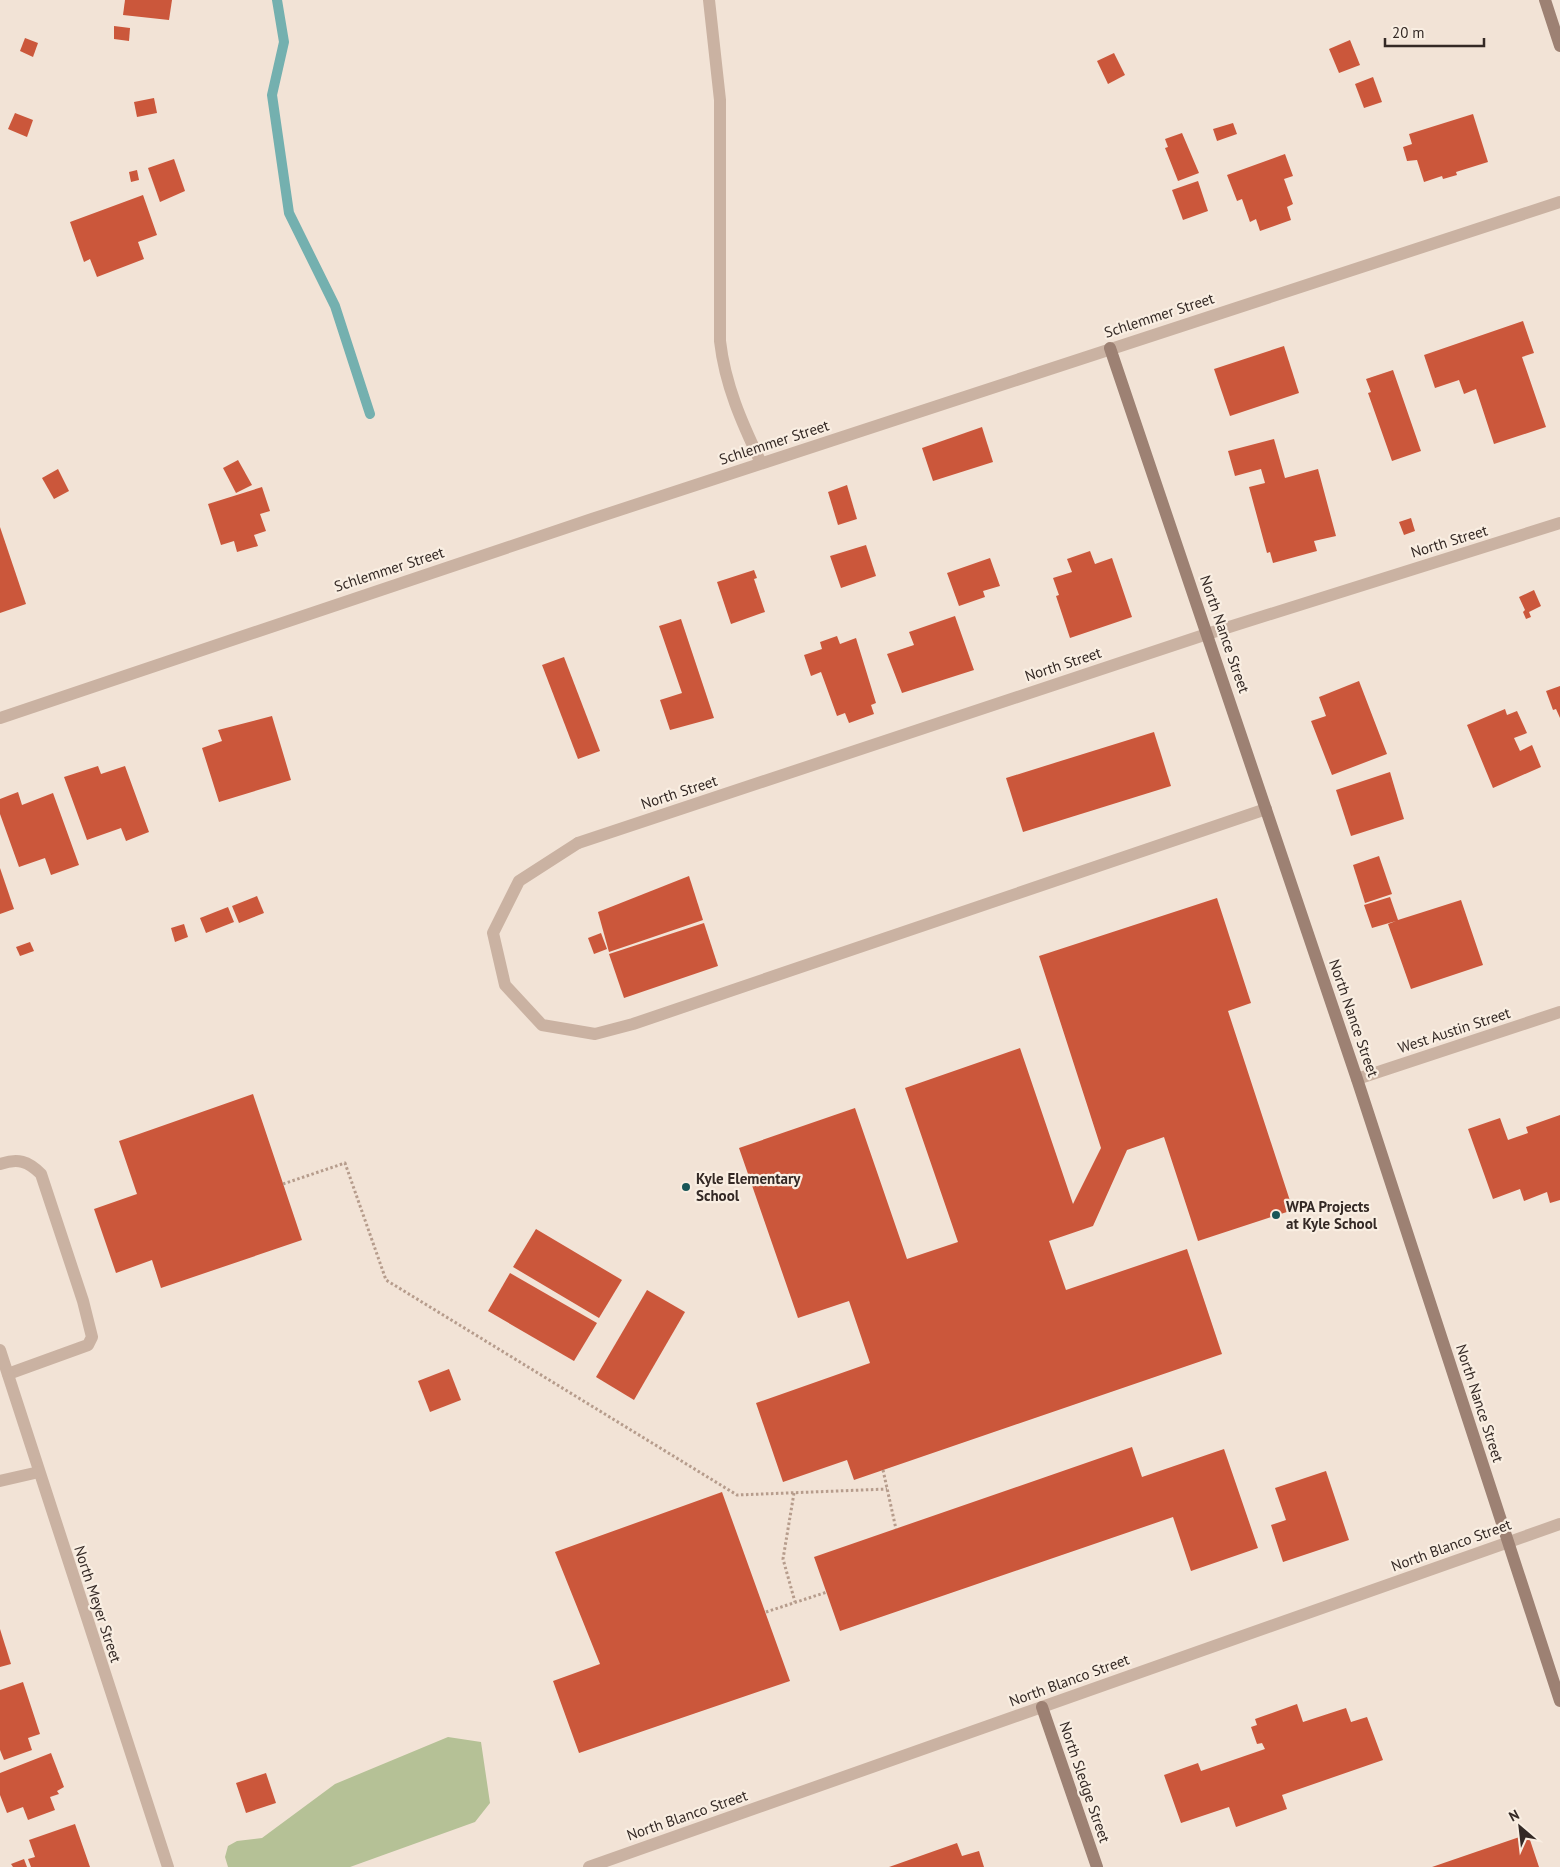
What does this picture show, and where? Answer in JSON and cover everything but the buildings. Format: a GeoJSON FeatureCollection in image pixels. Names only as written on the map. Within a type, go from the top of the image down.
{"type":"FeatureCollection","features":[{"type":"Feature","properties":{"kind":"street"},"geometry":{"type":"LineString","coordinates":[[709,0],[720,110],[720,341],[723,368],[731,396],[761,463]]}},
{"type":"Feature","properties":{"kind":"street"},"geometry":{"type":"LineString","coordinates":[[1545,0],[1560,46]]}},
{"type":"Feature","properties":{"kind":"street","name":"Schlemmer Street"},"geometry":{"type":"LineString","coordinates":[[0,718],[111,679],[761,463],[1560,202]]}},
{"type":"Feature","properties":{"kind":"street","name":"North Nance Street"},"geometry":{"type":"LineString","coordinates":[[1110,348],[1357,1079],[1560,1701]]}},
{"type":"Feature","properties":{"kind":"street","name":"North Street"},"geometry":{"type":"LineString","coordinates":[[1266,809],[633,1024],[595,1034],[542,1025],[505,984],[493,933],[519,881],[578,843],[1207,634],[1560,522]]}},
{"type":"Feature","properties":{"kind":"street","name":"West Austin Street"},"geometry":{"type":"LineString","coordinates":[[1357,1079],[1560,1012]]}},
{"type":"Feature","properties":{"kind":"street"},"geometry":{"type":"LineString","coordinates":[[0,1164],[14,1160],[31,1164],[41,1174],[83,1301],[92,1337],[88,1345],[8,1374]]}},
{"type":"Feature","properties":{"kind":"street","name":"North Meyer Street"},"geometry":{"type":"LineString","coordinates":[[0,1350],[168,1867]]}},
{"type":"Feature","properties":{"kind":"street"},"geometry":{"type":"LineString","coordinates":[[0,1481],[39,1472]]}},
{"type":"Feature","properties":{"kind":"street","name":"North Blanco Street"},"geometry":{"type":"LineString","coordinates":[[589,1867],[1560,1524]]}},
{"type":"Feature","properties":{"kind":"street","name":"North Sledge Street"},"geometry":{"type":"LineString","coordinates":[[1042,1707],[1097,1867]]}},
{"type":"Feature","properties":{"kind":"path"},"geometry":{"type":"LineString","coordinates":[[283,1184],[345,1163],[386,1280],[736,1495],[887,1489]]}},
{"type":"Feature","properties":{"kind":"path"},"geometry":{"type":"LineString","coordinates":[[883,1470],[896,1529]]}},
{"type":"Feature","properties":{"kind":"path"},"geometry":{"type":"LineString","coordinates":[[794,1493],[783,1559],[795,1602]]}},
{"type":"Feature","properties":{"kind":"path"},"geometry":{"type":"LineString","coordinates":[[766,1612],[826,1592]]}},
{"type":"Feature","properties":{"kind":"green space"},"geometry":{"type":"Polygon","coordinates":[[[448,1737],[481,1742],[490,1803],[475,1822],[350,1867],[228,1867],[225,1857],[228,1846],[237,1841],[262,1838],[335,1784],[448,1737]]]}},
{"type":"Feature","properties":{"kind":"waterway"},"geometry":{"type":"LineString","coordinates":[[277,0],[284,42],[272,95],[289,213],[335,306],[370,414]]}},
{"type":"Feature","properties":{"kind":"place","name":"Kyle Elementary School"},"geometry":{"type":"Point","coordinates":[686,1187]}},
{"type":"Feature","properties":{"kind":"place","name":"WPA Projects at Kyle School"},"geometry":{"type":"Point","coordinates":[1276,1215]}}]}
